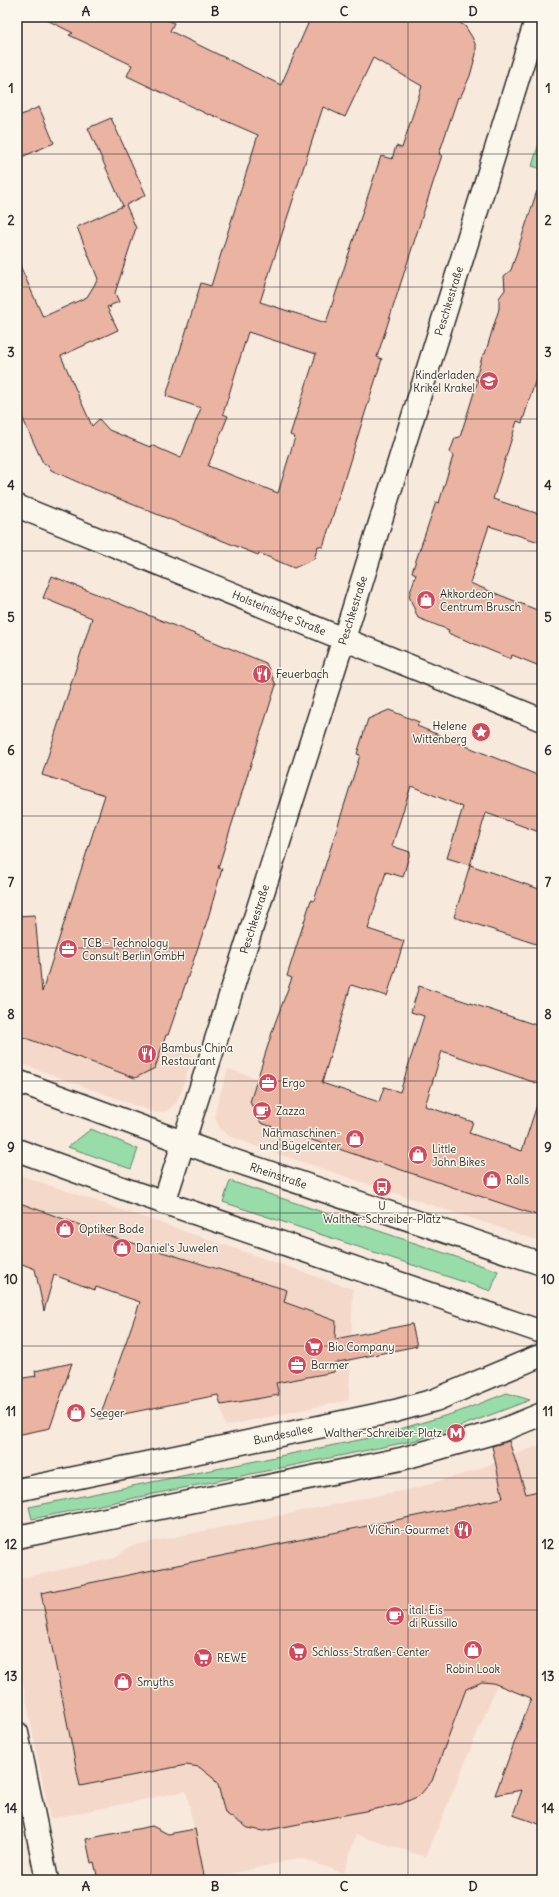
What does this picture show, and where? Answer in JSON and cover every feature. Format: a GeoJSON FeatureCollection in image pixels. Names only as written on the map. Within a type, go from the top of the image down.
{"type":"FeatureCollection","features":[{"type":"Feature","properties":{"kind":"street","name":"Peschkestraße"},"geometry":{"type":"LineString","coordinates":[[164,1203],[343,640],[537,17]]}},
{"type":"Feature","properties":{"kind":"street","name":"Holsteinische Straße"},"geometry":{"type":"LineString","coordinates":[[17,506],[542,720]]}},
{"type":"Feature","properties":{"kind":"street","name":"Rheinstraße"},"geometry":{"type":"LineString","coordinates":[[17,1081],[184,1143],[542,1264]]}},
{"type":"Feature","properties":{"kind":"street"},"geometry":{"type":"LineString","coordinates":[[17,1150],[164,1203],[542,1332]]}},
{"type":"Feature","properties":{"kind":"street","name":"Bundesallee"},"geometry":{"type":"LineString","coordinates":[[17,1490],[395,1411],[434,1400],[542,1355]]}},
{"type":"Feature","properties":{"kind":"street"},"geometry":{"type":"LineString","coordinates":[[17,1537],[401,1459],[500,1431],[542,1414]]}},
{"type":"Feature","properties":{"kind":"street"},"geometry":{"type":"LineString","coordinates":[[17,1733],[47,1880]]}},
{"type":"Feature","properties":{"kind":"shaded area"},"geometry":{"type":"Polygon","coordinates":[[[17,993],[193,1056],[176,1103],[167,1111],[156,1113],[17,1062],[17,993]]]}},
{"type":"Feature","properties":{"kind":"shaded area"},"geometry":{"type":"Polygon","coordinates":[[[228,1069],[542,1169],[542,1242],[263,1149],[229,1136],[220,1129],[215,1117],[216,1107],[228,1069]]]}},
{"type":"Feature","properties":{"kind":"shaded area"},"geometry":{"type":"Polygon","coordinates":[[[17,1174],[353,1289],[349,1400],[225,1426],[199,1301],[17,1237],[17,1174]]]}},
{"type":"Feature","properties":{"kind":"shaded area","name":"Schloss-Straßen-Center"},"geometry":{"type":"Polygon","coordinates":[[[542,1444],[542,1702],[497,1685],[426,1857],[356,1835],[344,1873],[299,1858],[205,1880],[186,1791],[50,1819],[17,1654],[17,1579],[115,1558],[130,1546],[415,1488],[473,1471],[542,1444]]]}},
{"type":"Feature","properties":{"kind":"green space"},"geometry":{"type":"Polygon","coordinates":[[[542,133],[542,169],[532,166],[542,133]]]}},
{"type":"Feature","properties":{"kind":"green space"},"geometry":{"type":"Polygon","coordinates":[[[91,1129],[138,1149],[131,1169],[68,1147],[91,1129]]]}},
{"type":"Feature","properties":{"kind":"green space"},"geometry":{"type":"Polygon","coordinates":[[[230,1181],[498,1271],[491,1291],[223,1202],[230,1181]]]}},
{"type":"Feature","properties":{"kind":"green space"},"geometry":{"type":"Polygon","coordinates":[[[507,1393],[530,1400],[461,1426],[417,1440],[32,1519],[29,1507],[369,1438],[458,1412],[507,1393]]]}},
{"type":"Feature","properties":{"kind":"building"},"geometry":{"type":"Polygon","coordinates":[[[41,17],[161,17],[174,23],[170,31],[281,85],[311,17],[450,17],[465,26],[476,46],[476,54],[470,76],[460,98],[458,97],[439,154],[442,155],[377,357],[382,359],[323,547],[318,546],[314,559],[294,568],[259,553],[258,555],[51,470],[48,465],[43,463],[17,406],[17,259],[43,317],[87,297],[98,279],[77,227],[123,206],[88,128],[111,118],[146,195],[126,205],[136,228],[115,293],[119,302],[111,305],[110,308],[109,306],[107,307],[118,330],[61,356],[92,426],[99,419],[109,430],[150,447],[151,445],[181,458],[201,408],[166,396],[201,283],[211,286],[258,135],[210,114],[209,115],[127,76],[132,65],[69,35],[73,33],[41,17]],[[373,58],[345,117],[323,107],[260,302],[326,323],[381,156],[392,159],[396,146],[402,148],[422,86],[373,58]],[[248,332],[223,414],[228,416],[208,466],[278,493],[295,437],[290,435],[316,354],[248,332]]]}},
{"type":"Feature","properties":{"kind":"building"},"geometry":{"type":"Polygon","coordinates":[[[39,107],[54,143],[17,159],[17,117],[39,107]]]}},
{"type":"Feature","properties":{"kind":"building"},"geometry":{"type":"Polygon","coordinates":[[[537,191],[542,192],[542,360],[522,423],[517,421],[493,499],[542,515],[542,543],[489,526],[470,583],[542,612],[542,667],[512,655],[511,659],[448,633],[449,630],[418,618],[409,596],[416,574],[412,572],[436,502],[439,503],[453,456],[450,452],[455,438],[460,437],[478,380],[475,380],[499,309],[499,298],[505,290],[504,276],[511,270],[537,191]]]}},
{"type":"Feature","properties":{"kind":"building"},"geometry":{"type":"Polygon","coordinates":[[[52,576],[266,663],[276,685],[218,868],[222,869],[208,918],[168,1035],[166,1035],[155,1068],[135,1078],[17,1035],[17,916],[35,915],[42,992],[105,795],[42,775],[92,618],[43,598],[52,576]]]}},
{"type":"Feature","properties":{"kind":"building"},"geometry":{"type":"Polygon","coordinates":[[[389,710],[419,722],[417,726],[542,777],[542,833],[486,813],[470,865],[447,858],[463,807],[411,786],[392,846],[410,852],[403,877],[386,872],[368,929],[404,941],[387,996],[351,985],[322,1083],[379,1102],[384,1087],[400,1092],[424,1016],[411,1012],[419,986],[542,1027],[542,1085],[442,1051],[425,1106],[473,1122],[469,1133],[522,1151],[537,1105],[542,1106],[542,1217],[261,1123],[250,1102],[275,1023],[292,978],[287,976],[311,900],[314,901],[345,803],[360,755],[357,754],[368,719],[389,710]]]}},
{"type":"Feature","properties":{"kind":"building"},"geometry":{"type":"Polygon","coordinates":[[[470,865],[542,890],[542,946],[454,917],[470,865]]]}},
{"type":"Feature","properties":{"kind":"building"},"geometry":{"type":"Polygon","coordinates":[[[17,1202],[113,1237],[287,1290],[284,1302],[336,1321],[335,1339],[412,1324],[417,1346],[334,1363],[334,1372],[276,1383],[279,1395],[221,1405],[218,1395],[99,1419],[140,1302],[96,1287],[95,1290],[54,1275],[44,1311],[35,1269],[17,1262],[17,1202]]]}},
{"type":"Feature","properties":{"kind":"building"},"geometry":{"type":"Polygon","coordinates":[[[72,1363],[50,1428],[17,1435],[17,1379],[36,1376],[35,1371],[72,1363]]]}},
{"type":"Feature","properties":{"kind":"building","name":"Schloss-Straßen-Center"},"geometry":{"type":"Polygon","coordinates":[[[509,1441],[526,1494],[542,1490],[542,1825],[513,1815],[522,1790],[495,1795],[531,1698],[493,1683],[482,1682],[466,1689],[432,1781],[419,1796],[401,1804],[263,1831],[248,1828],[225,1813],[218,1785],[213,1778],[199,1767],[186,1765],[80,1786],[41,1593],[503,1498],[492,1446],[509,1441]]]}},
{"type":"Feature","properties":{"kind":"building"},"geometry":{"type":"Polygon","coordinates":[[[152,1826],[168,1834],[195,1829],[205,1880],[98,1880],[94,1862],[91,1863],[86,1839],[152,1826]]]}},
{"type":"Feature","properties":{"kind":"place","name":"Kinderladen Krikel Krakel"},"geometry":{"type":"Point","coordinates":[489,381]}},
{"type":"Feature","properties":{"kind":"place","name":"Akkordeon Centrum Brusch"},"geometry":{"type":"Point","coordinates":[426,600]}},
{"type":"Feature","properties":{"kind":"place","name":"Feuerbach"},"geometry":{"type":"Point","coordinates":[262,674]}},
{"type":"Feature","properties":{"kind":"place","name":"Helene Wittenberg"},"geometry":{"type":"Point","coordinates":[481,732]}},
{"type":"Feature","properties":{"kind":"place","name":"TCB - Technology Consult Berlin GmbH"},"geometry":{"type":"Point","coordinates":[68,949]}},
{"type":"Feature","properties":{"kind":"place","name":"Bambus China Restaurant"},"geometry":{"type":"Point","coordinates":[147,1054]}},
{"type":"Feature","properties":{"kind":"place","name":"Ergo"},"geometry":{"type":"Point","coordinates":[268,1083]}},
{"type":"Feature","properties":{"kind":"place","name":"Zazza"},"geometry":{"type":"Point","coordinates":[262,1111]}},
{"type":"Feature","properties":{"kind":"place","name":"Nähmaschinen- und Bügelcenter"},"geometry":{"type":"Point","coordinates":[355,1139]}},
{"type":"Feature","properties":{"kind":"place","name":"Little John Bikes"},"geometry":{"type":"Point","coordinates":[418,1155]}},
{"type":"Feature","properties":{"kind":"place","name":"Rolls"},"geometry":{"type":"Point","coordinates":[492,1180]}},
{"type":"Feature","properties":{"kind":"place","name":"U Walther-Schreiber-Platz"},"geometry":{"type":"Point","coordinates":[382,1187]}},
{"type":"Feature","properties":{"kind":"place","name":"Optiker Bode"},"geometry":{"type":"Point","coordinates":[65,1229]}},
{"type":"Feature","properties":{"kind":"place","name":"Daniel's Juwelen"},"geometry":{"type":"Point","coordinates":[122,1248]}},
{"type":"Feature","properties":{"kind":"place","name":"Bio Company"},"geometry":{"type":"Point","coordinates":[314,1347]}},
{"type":"Feature","properties":{"kind":"place","name":"Barmer"},"geometry":{"type":"Point","coordinates":[297,1365]}},
{"type":"Feature","properties":{"kind":"place","name":"Seeger"},"geometry":{"type":"Point","coordinates":[76,1413]}},
{"type":"Feature","properties":{"kind":"place","name":"Walther-Schreiber-Platz"},"geometry":{"type":"Point","coordinates":[456,1433]}},
{"type":"Feature","properties":{"kind":"place","name":"ViChin-Gourmet"},"geometry":{"type":"Point","coordinates":[463,1530]}},
{"type":"Feature","properties":{"kind":"place","name":"ital. Eis di Russillo"},"geometry":{"type":"Point","coordinates":[395,1616]}},
{"type":"Feature","properties":{"kind":"place","name":"Robin Look"},"geometry":{"type":"Point","coordinates":[473,1650]}},
{"type":"Feature","properties":{"kind":"place","name":"Schloss-Straßen-Center"},"geometry":{"type":"Point","coordinates":[298,1652]}},
{"type":"Feature","properties":{"kind":"place","name":"REWE"},"geometry":{"type":"Point","coordinates":[203,1658]}},
{"type":"Feature","properties":{"kind":"place","name":"Smyths"},"geometry":{"type":"Point","coordinates":[123,1682]}}]}
